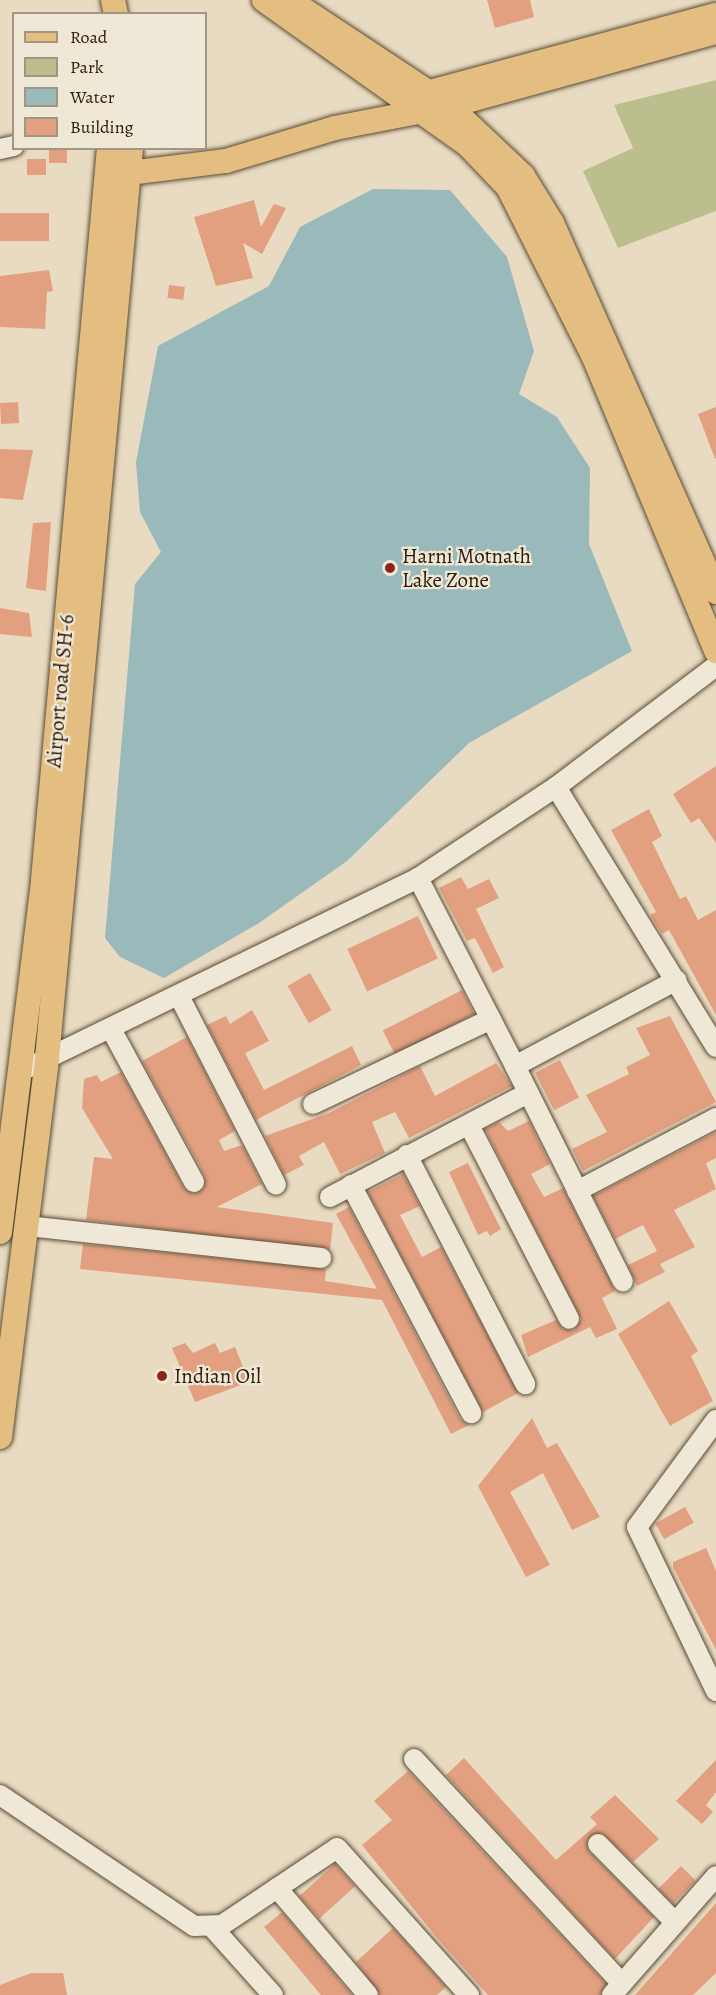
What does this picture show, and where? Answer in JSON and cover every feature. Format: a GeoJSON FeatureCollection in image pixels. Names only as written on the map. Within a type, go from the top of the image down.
{"type":"FeatureCollection","features":[{"type":"Feature","properties":{"kind":"main road"},"geometry":{"type":"LineString","coordinates":[[264,0],[415,102],[450,106],[716,32]]}},
{"type":"Feature","properties":{"kind":"main road"},"geometry":{"type":"LineString","coordinates":[[298,2],[467,144],[508,187],[534,230],[593,355],[716,651]]}},
{"type":"Feature","properties":{"kind":"main road"},"geometry":{"type":"LineString","coordinates":[[117,175],[226,161],[415,102],[716,15]]}},
{"type":"Feature","properties":{"kind":"main road"},"geometry":{"type":"LineString","coordinates":[[450,106],[506,156],[548,215],[716,592]]}},
{"type":"Feature","properties":{"kind":"main road"},"geometry":{"type":"LineString","coordinates":[[0,1437],[47,1059],[81,589],[117,175],[110,150]]}},
{"type":"Feature","properties":{"kind":"main road"},"geometry":{"type":"LineString","coordinates":[[117,175],[130,150]]}},
{"type":"Feature","properties":{"kind":"main road","name":"Airport road SH-6"},"geometry":{"type":"LineString","coordinates":[[0,1232],[81,589]]}},
{"type":"Feature","properties":{"kind":"street"},"geometry":{"type":"LineString","coordinates":[[19,1072],[418,878],[556,787],[716,666]]}},
{"type":"Feature","properties":{"kind":"street"},"geometry":{"type":"LineString","coordinates":[[556,787],[677,980],[716,1047]]}},
{"type":"Feature","properties":{"kind":"street"},"geometry":{"type":"LineString","coordinates":[[418,878],[623,1282]]}},
{"type":"Feature","properties":{"kind":"street"},"geometry":{"type":"LineString","coordinates":[[515,1066],[677,980]]}},
{"type":"Feature","properties":{"kind":"street"},"geometry":{"type":"LineString","coordinates":[[178,996],[276,1185]]}},
{"type":"Feature","properties":{"kind":"street"},"geometry":{"type":"LineString","coordinates":[[313,1104],[491,1020]]}},
{"type":"Feature","properties":{"kind":"street"},"geometry":{"type":"LineString","coordinates":[[111,1029],[194,1182]]}},
{"type":"Feature","properties":{"kind":"street"},"geometry":{"type":"LineString","coordinates":[[330,1197],[528,1093]]}},
{"type":"Feature","properties":{"kind":"street"},"geometry":{"type":"LineString","coordinates":[[577,1191],[716,1118]]}},
{"type":"Feature","properties":{"kind":"street"},"geometry":{"type":"LineString","coordinates":[[470,1125],[568,1319]]}},
{"type":"Feature","properties":{"kind":"street"},"geometry":{"type":"LineString","coordinates":[[407,1155],[525,1384]]}},
{"type":"Feature","properties":{"kind":"street"},"geometry":{"type":"LineString","coordinates":[[351,1185],[471,1413]]}},
{"type":"Feature","properties":{"kind":"street"},"geometry":{"type":"LineString","coordinates":[[27,1226],[321,1258]]}},
{"type":"Feature","properties":{"kind":"street"},"geometry":{"type":"LineString","coordinates":[[716,1420],[637,1527],[716,1692]]}},
{"type":"Feature","properties":{"kind":"street"},"geometry":{"type":"LineString","coordinates":[[414,1760],[617,1990],[674,1921],[716,1876]]}},
{"type":"Feature","properties":{"kind":"street"},"geometry":{"type":"LineString","coordinates":[[0,1795],[194,1926],[213,1928],[337,1848],[469,1995]]}},
{"type":"Feature","properties":{"kind":"street"},"geometry":{"type":"LineString","coordinates":[[598,1844],[674,1921]]}},
{"type":"Feature","properties":{"kind":"street"},"geometry":{"type":"LineString","coordinates":[[276,1888],[368,1995]]}},
{"type":"Feature","properties":{"kind":"street"},"geometry":{"type":"LineString","coordinates":[[213,1928],[273,1995]]}},
{"type":"Feature","properties":{"kind":"green space"},"geometry":{"type":"Polygon","coordinates":[[[716,80],[716,211],[618,248],[583,171],[633,148],[614,105],[716,80]]]}},
{"type":"Feature","properties":{"kind":"water"},"geometry":{"type":"Polygon","coordinates":[[[373,189],[450,190],[507,257],[534,351],[519,394],[557,417],[590,468],[589,544],[632,651],[469,743],[347,861],[259,923],[164,978],[120,957],[105,938],[135,584],[161,552],[140,512],[136,462],[158,346],[269,286],[300,227],[373,189]]]}},
{"type":"Feature","properties":{"kind":"building"},"geometry":{"type":"Polygon","coordinates":[[[487,0],[530,0],[534,17],[495,28],[487,0]]]}},
{"type":"Feature","properties":{"kind":"building"},"geometry":{"type":"Polygon","coordinates":[[[49,150],[67,150],[67,163],[49,163],[49,150]]]}},
{"type":"Feature","properties":{"kind":"building"},"geometry":{"type":"Polygon","coordinates":[[[27,159],[46,159],[46,175],[27,175],[27,159]]]}},
{"type":"Feature","properties":{"kind":"building"},"geometry":{"type":"Polygon","coordinates":[[[254,200],[261,227],[274,204],[286,208],[262,254],[243,243],[253,278],[216,286],[194,217],[254,200]]]}},
{"type":"Feature","properties":{"kind":"building"},"geometry":{"type":"Polygon","coordinates":[[[0,213],[49,213],[49,241],[0,241],[0,213]]]}},
{"type":"Feature","properties":{"kind":"building"},"geometry":{"type":"Polygon","coordinates":[[[49,270],[53,291],[47,292],[45,329],[0,327],[0,276],[49,270]]]}},
{"type":"Feature","properties":{"kind":"building"},"geometry":{"type":"Polygon","coordinates":[[[169,285],[185,287],[183,300],[167,298],[169,285]]]}},
{"type":"Feature","properties":{"kind":"building"},"geometry":{"type":"Polygon","coordinates":[[[18,402],[19,423],[1,424],[0,403],[18,402]]]}},
{"type":"Feature","properties":{"kind":"building"},"geometry":{"type":"Polygon","coordinates":[[[716,407],[716,458],[715,459],[698,414],[716,407]]]}},
{"type":"Feature","properties":{"kind":"building"},"geometry":{"type":"Polygon","coordinates":[[[0,449],[33,450],[23,500],[0,498],[0,449]]]}},
{"type":"Feature","properties":{"kind":"building"},"geometry":{"type":"Polygon","coordinates":[[[51,522],[46,591],[26,588],[33,523],[51,522]]]}},
{"type":"Feature","properties":{"kind":"building"},"geometry":{"type":"Polygon","coordinates":[[[0,608],[29,613],[32,637],[0,634],[0,608]]]}},
{"type":"Feature","properties":{"kind":"building"},"geometry":{"type":"Polygon","coordinates":[[[716,766],[716,843],[699,818],[691,823],[673,794],[716,766]]]}},
{"type":"Feature","properties":{"kind":"building"},"geometry":{"type":"Polygon","coordinates":[[[649,809],[662,836],[652,842],[680,899],[686,896],[698,920],[716,910],[716,1015],[669,930],[662,934],[650,915],[656,912],[611,830],[649,809]]]}},
{"type":"Feature","properties":{"kind":"building"},"geometry":{"type":"Polygon","coordinates":[[[461,877],[468,889],[489,879],[499,898],[476,909],[504,967],[493,973],[475,938],[467,941],[439,888],[461,877]]]}},
{"type":"Feature","properties":{"kind":"building"},"geometry":{"type":"Polygon","coordinates":[[[418,916],[438,959],[367,992],[347,949],[418,916]]]}},
{"type":"Feature","properties":{"kind":"building"},"geometry":{"type":"Polygon","coordinates":[[[310,973],[332,1010],[309,1023],[287,986],[310,973]]]}},
{"type":"Feature","properties":{"kind":"building"},"geometry":{"type":"Polygon","coordinates":[[[462,990],[474,1014],[395,1054],[383,1030],[462,990]]]}},
{"type":"Feature","properties":{"kind":"building"},"geometry":{"type":"Polygon","coordinates":[[[252,1010],[269,1041],[245,1053],[264,1090],[352,1046],[361,1065],[256,1120],[207,1025],[226,1016],[230,1024],[252,1010]]]}},
{"type":"Feature","properties":{"kind":"building"},"geometry":{"type":"Polygon","coordinates":[[[670,1016],[716,1102],[583,1171],[572,1149],[607,1132],[586,1095],[629,1074],[626,1067],[650,1055],[636,1028],[670,1016]]]}},
{"type":"Feature","properties":{"kind":"building"},"geometry":{"type":"Polygon","coordinates":[[[187,1037],[235,1131],[219,1140],[224,1151],[242,1145],[262,1184],[217,1207],[333,1223],[330,1250],[86,1220],[94,1157],[113,1159],[82,1108],[84,1079],[97,1075],[101,1082],[121,1072],[184,1188],[194,1194],[204,1188],[205,1176],[142,1061],[187,1037]]]}},
{"type":"Feature","properties":{"kind":"building"},"geometry":{"type":"Polygon","coordinates":[[[560,1060],[579,1097],[554,1110],[535,1073],[560,1060]]]}},
{"type":"Feature","properties":{"kind":"building"},"geometry":{"type":"Polygon","coordinates":[[[496,1063],[512,1086],[409,1138],[395,1112],[372,1122],[385,1153],[340,1174],[324,1142],[299,1156],[304,1165],[284,1175],[265,1136],[329,1113],[420,1066],[435,1096],[496,1063]]]}},
{"type":"Feature","properties":{"kind":"building"},"geometry":{"type":"Polygon","coordinates":[[[529,1121],[550,1164],[531,1174],[544,1197],[563,1188],[615,1291],[602,1298],[617,1329],[596,1338],[590,1327],[528,1357],[521,1335],[556,1320],[563,1329],[574,1330],[581,1319],[485,1129],[499,1122],[508,1131],[529,1121]]]}},
{"type":"Feature","properties":{"kind":"building"},"geometry":{"type":"Polygon","coordinates":[[[716,1132],[716,1158],[706,1163],[716,1189],[674,1210],[695,1247],[660,1264],[665,1272],[637,1286],[628,1265],[657,1251],[643,1225],[615,1239],[593,1196],[716,1132]]]}},
{"type":"Feature","properties":{"kind":"building"},"geometry":{"type":"Polygon","coordinates":[[[468,1163],[501,1229],[490,1236],[487,1231],[478,1235],[449,1172],[468,1163]]]}},
{"type":"Feature","properties":{"kind":"building"},"geometry":{"type":"Polygon","coordinates":[[[403,1174],[420,1206],[400,1215],[422,1257],[441,1247],[518,1393],[483,1412],[368,1192],[403,1174]]]}},
{"type":"Feature","properties":{"kind":"building"},"geometry":{"type":"Polygon","coordinates":[[[349,1207],[460,1419],[469,1425],[451,1434],[382,1300],[80,1269],[83,1244],[326,1269],[325,1281],[377,1289],[336,1214],[349,1207]]]}},
{"type":"Feature","properties":{"kind":"building"},"geometry":{"type":"Polygon","coordinates":[[[669,1301],[698,1351],[691,1356],[713,1401],[670,1426],[618,1334],[669,1301]]]}},
{"type":"Feature","properties":{"kind":"building"},"geometry":{"type":"Polygon","coordinates":[[[185,1343],[193,1353],[215,1343],[220,1353],[235,1347],[249,1382],[195,1402],[172,1348],[185,1343]]]}},
{"type":"Feature","properties":{"kind":"building"},"geometry":{"type":"Polygon","coordinates":[[[532,1418],[547,1448],[557,1443],[600,1517],[572,1530],[543,1473],[510,1492],[550,1565],[526,1577],[478,1486],[532,1418]]]}},
{"type":"Feature","properties":{"kind":"building"},"geometry":{"type":"Polygon","coordinates":[[[685,1507],[694,1523],[664,1539],[655,1523],[685,1507]]]}},
{"type":"Feature","properties":{"kind":"building"},"geometry":{"type":"Polygon","coordinates":[[[706,1548],[716,1571],[716,1650],[673,1567],[673,1562],[706,1548]]]}},
{"type":"Feature","properties":{"kind":"building"},"geometry":{"type":"Polygon","coordinates":[[[464,1758],[556,1860],[597,1824],[590,1817],[615,1795],[659,1839],[633,1862],[602,1833],[587,1840],[589,1852],[654,1917],[615,1959],[446,1775],[464,1758]]]}},
{"type":"Feature","properties":{"kind":"building"},"geometry":{"type":"Polygon","coordinates":[[[716,1760],[716,1792],[706,1805],[713,1812],[702,1824],[676,1801],[716,1760]]]}},
{"type":"Feature","properties":{"kind":"building"},"geometry":{"type":"Polygon","coordinates":[[[408,1771],[606,1984],[600,1995],[488,1995],[437,1938],[362,1845],[392,1820],[374,1801],[408,1771]]]}},
{"type":"Feature","properties":{"kind":"building"},"geometry":{"type":"Polygon","coordinates":[[[335,1864],[355,1886],[319,1918],[299,1896],[335,1864]]]}},
{"type":"Feature","properties":{"kind":"building"},"geometry":{"type":"Polygon","coordinates":[[[681,1866],[696,1881],[673,1903],[658,1889],[681,1866]]]}},
{"type":"Feature","properties":{"kind":"building"},"geometry":{"type":"Polygon","coordinates":[[[716,1903],[716,1973],[693,1995],[635,1995],[716,1903]]]}},
{"type":"Feature","properties":{"kind":"building"},"geometry":{"type":"Polygon","coordinates":[[[282,1912],[352,1995],[321,1995],[264,1927],[282,1912]]]}},
{"type":"Feature","properties":{"kind":"building"},"geometry":{"type":"Polygon","coordinates":[[[393,1928],[446,1987],[437,1995],[380,1995],[356,1962],[393,1928]]]}},
{"type":"Feature","properties":{"kind":"building"},"geometry":{"type":"Polygon","coordinates":[[[31,1973],[63,1973],[67,1995],[0,1995],[0,1985],[31,1973]]]}},
{"type":"Feature","properties":{"kind":"place","name":"Harni Motnath Lake Zone"},"geometry":{"type":"Point","coordinates":[390,568]}},
{"type":"Feature","properties":{"kind":"place","name":"Indian Oil"},"geometry":{"type":"Point","coordinates":[162,1376]}}]}
